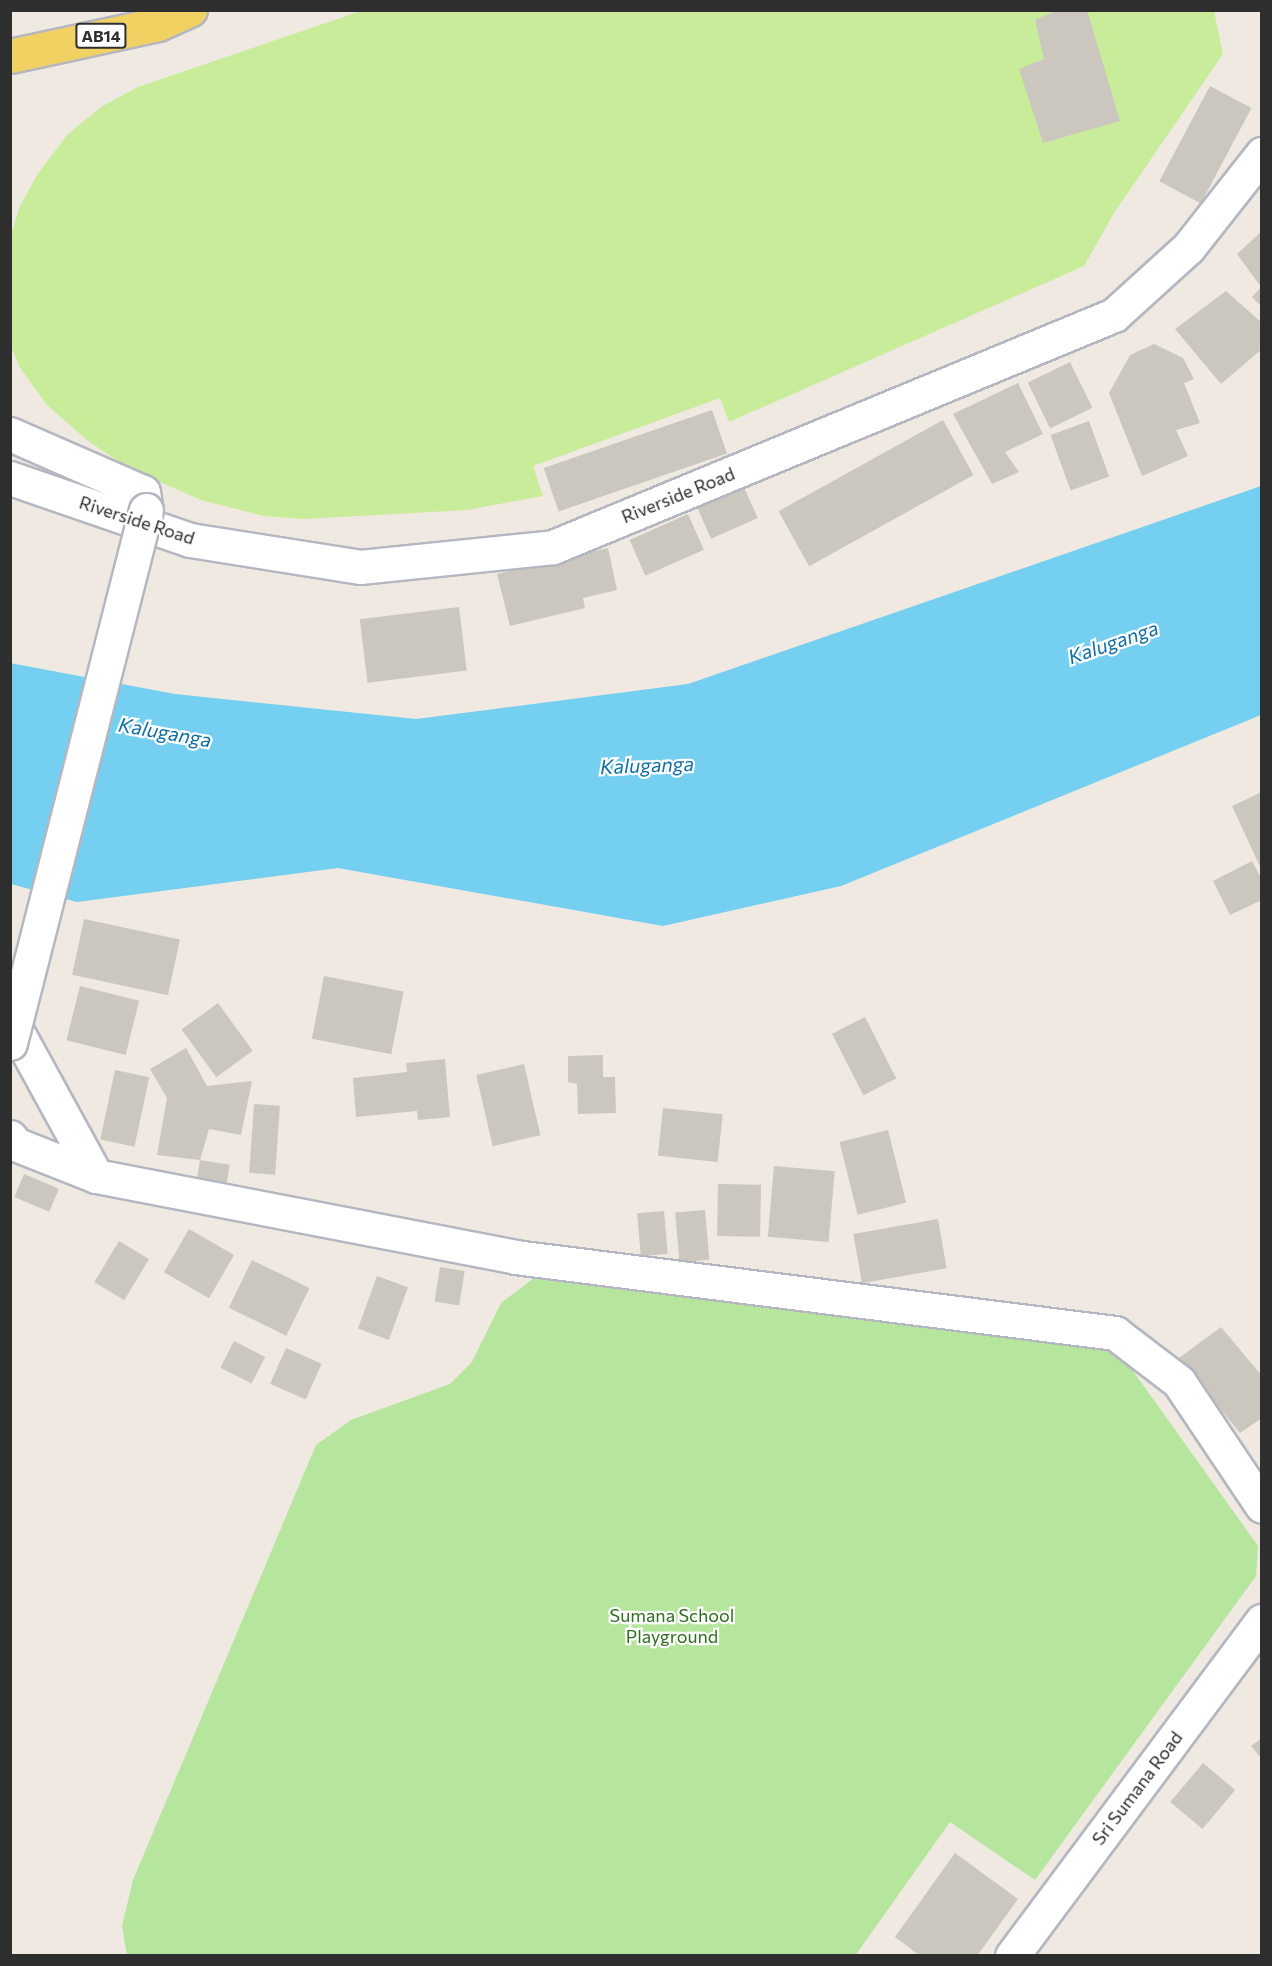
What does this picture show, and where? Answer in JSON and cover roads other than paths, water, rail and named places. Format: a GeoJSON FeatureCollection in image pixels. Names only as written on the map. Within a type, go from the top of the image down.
{"type":"FeatureCollection","features":[{"type":"Feature","properties":{"kind":"main road","name":"AB14"},"geometry":{"type":"LineString","coordinates":[[10,56],[158,24],[190,10]]}},
{"type":"Feature","properties":{"kind":"street","name":"Riverside Road"},"geometry":{"type":"LineString","coordinates":[[10,478],[189,540],[360,567],[553,547],[1114,315],[1188,248],[1262,154]]}},
{"type":"Feature","properties":{"kind":"street"},"geometry":{"type":"LineString","coordinates":[[10,434],[143,492],[146,510],[10,1042]]}},
{"type":"Feature","properties":{"kind":"street"},"geometry":{"type":"LineString","coordinates":[[10,1019],[96,1176]]}},
{"type":"Feature","properties":{"kind":"street"},"geometry":{"type":"LineString","coordinates":[[10,1137],[15,1144],[96,1176],[515,1257],[1115,1333],[1179,1382],[1262,1506]]}},
{"type":"Feature","properties":{"kind":"street","name":"Sri Sumana Road"},"geometry":{"type":"LineString","coordinates":[[1012,1956],[1262,1621]]}},
{"type":"Feature","properties":{"kind":"water","name":"Kaluganga"},"geometry":{"type":"Polygon","coordinates":[[[1261,486],[1261,715],[841,886],[663,926],[338,868],[77,902],[11,884],[10,663],[175,694],[416,719],[688,684],[1261,486]]]}},
{"type":"Feature","properties":{"kind":"park label","name":"Sumana School Playground"},"geometry":{"type":"Point","coordinates":[672,1626]}}]}
